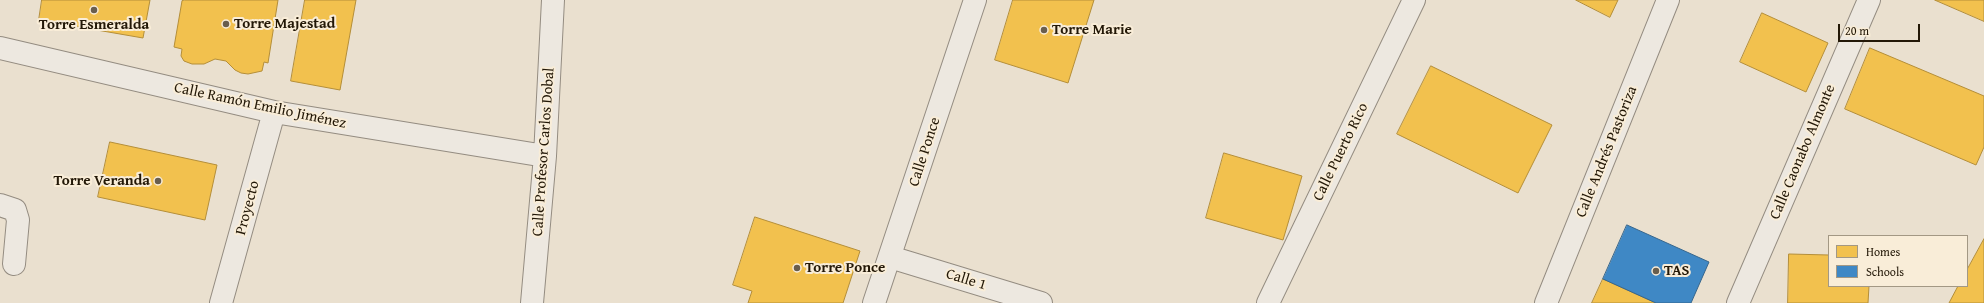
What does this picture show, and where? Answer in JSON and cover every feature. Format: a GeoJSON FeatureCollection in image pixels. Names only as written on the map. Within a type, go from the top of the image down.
{"type":"FeatureCollection","features":[{"type":"Feature","properties":{"kind":"street","name":"Calle Profesor Carlos Dobal"},"geometry":{"type":"LineString","coordinates":[[532,303],[545,156],[553,0]]}},
{"type":"Feature","properties":{"kind":"street","name":"Calle Ponce"},"geometry":{"type":"LineString","coordinates":[[874,303],[975,0]]}},
{"type":"Feature","properties":{"kind":"street","name":"Calle Puerto Rico"},"geometry":{"type":"LineString","coordinates":[[1268,303],[1414,0]]}},
{"type":"Feature","properties":{"kind":"street","name":"Calle Andrés Pastoriza"},"geometry":{"type":"LineString","coordinates":[[1546,303],[1668,0]]}},
{"type":"Feature","properties":{"kind":"street","name":"Calle Caonabo Almonte"},"geometry":{"type":"LineString","coordinates":[[1738,303],[1869,0]]}},
{"type":"Feature","properties":{"kind":"street","name":"Calle Ramón Emilio Jiménez"},"geometry":{"type":"LineString","coordinates":[[0,48],[274,112],[545,156]]}},
{"type":"Feature","properties":{"kind":"street","name":"Proyecto"},"geometry":{"type":"LineString","coordinates":[[221,303],[274,112]]}},
{"type":"Feature","properties":{"kind":"street"},"geometry":{"type":"LineString","coordinates":[[0,205],[15,210],[18,220],[14,264]]}},
{"type":"Feature","properties":{"kind":"street","name":"Calle 1"},"geometry":{"type":"LineString","coordinates":[[890,257],[1042,303]]}},
{"type":"Feature","properties":{"kind":"building: Homes","name":"Torre Esmeralda"},"geometry":{"type":"Polygon","coordinates":[[[42,0],[150,0],[143,38],[39,20],[42,0]]]}},
{"type":"Feature","properties":{"kind":"building: Homes","name":"Torre Majestad"},"geometry":{"type":"Polygon","coordinates":[[[278,0],[268,63],[264,62],[262,71],[248,74],[241,73],[235,70],[226,61],[215,59],[204,64],[192,64],[184,61],[181,56],[182,49],[174,47],[182,1],[278,0]]]}},
{"type":"Feature","properties":{"kind":"building: Homes"},"geometry":{"type":"Polygon","coordinates":[[[305,0],[356,0],[340,90],[291,81],[305,0]]]}},
{"type":"Feature","properties":{"kind":"building: Homes","name":"Torre Marie"},"geometry":{"type":"Polygon","coordinates":[[[1013,0],[1094,0],[1068,83],[995,60],[1013,0]]]}},
{"type":"Feature","properties":{"kind":"building: Homes"},"geometry":{"type":"Polygon","coordinates":[[[1576,0],[1618,0],[1610,17],[1576,0]]]}},
{"type":"Feature","properties":{"kind":"building: Homes"},"geometry":{"type":"Polygon","coordinates":[[[1935,0],[1984,0],[1984,21],[1935,0]]]}},
{"type":"Feature","properties":{"kind":"building: Homes"},"geometry":{"type":"Polygon","coordinates":[[[1762,13],[1828,43],[1806,92],[1740,62],[1762,13]]]}},
{"type":"Feature","properties":{"kind":"building: Homes"},"geometry":{"type":"Polygon","coordinates":[[[1870,48],[1984,96],[1984,147],[1976,165],[1845,109],[1870,48]]]}},
{"type":"Feature","properties":{"kind":"building: Homes"},"geometry":{"type":"Polygon","coordinates":[[[1431,66],[1552,125],[1518,193],[1397,134],[1431,66]]]}},
{"type":"Feature","properties":{"kind":"building: Homes","name":"Torre Veranda"},"geometry":{"type":"Polygon","coordinates":[[[110,142],[217,165],[205,220],[98,197],[110,142]]]}},
{"type":"Feature","properties":{"kind":"building: Homes"},"geometry":{"type":"Polygon","coordinates":[[[1224,153],[1302,176],[1283,240],[1206,218],[1224,153]]]}},
{"type":"Feature","properties":{"kind":"building: Homes","name":"Torre Ponce"},"geometry":{"type":"Polygon","coordinates":[[[755,217],[860,251],[843,303],[748,303],[752,291],[733,285],[755,217]]]}},
{"type":"Feature","properties":{"kind":"building: Homes"},"geometry":{"type":"Polygon","coordinates":[[[1984,239],[1984,303],[1949,303],[1957,287],[1968,287],[1968,268],[1984,239]]]}},
{"type":"Feature","properties":{"kind":"building: Homes"},"geometry":{"type":"Polygon","coordinates":[[[1789,254],[1828,255],[1828,287],[1869,287],[1868,303],[1788,303],[1789,254]]]}},
{"type":"Feature","properties":{"kind":"building: Homes"},"geometry":{"type":"Polygon","coordinates":[[[1603,279],[1656,303],[1592,303],[1603,279]]]}},
{"type":"Feature","properties":{"kind":"building: Schools","name":"TAS"},"geometry":{"type":"Polygon","coordinates":[[[1627,225],[1709,262],[1691,303],[1656,303],[1603,279],[1627,225]]]}},
{"type":"Feature","properties":{"kind":"place","name":"Torre Esmeralda"},"geometry":{"type":"Point","coordinates":[94,10]}},
{"type":"Feature","properties":{"kind":"place","name":"Torre Majestad"},"geometry":{"type":"Point","coordinates":[226,24]}},
{"type":"Feature","properties":{"kind":"place","name":"Torre Marie"},"geometry":{"type":"Point","coordinates":[1044,30]}},
{"type":"Feature","properties":{"kind":"place","name":"Torre Veranda"},"geometry":{"type":"Point","coordinates":[158,181]}},
{"type":"Feature","properties":{"kind":"place","name":"Torre Ponce"},"geometry":{"type":"Point","coordinates":[797,268]}},
{"type":"Feature","properties":{"kind":"place","name":"TAS"},"geometry":{"type":"Point","coordinates":[1656,271]}}]}
